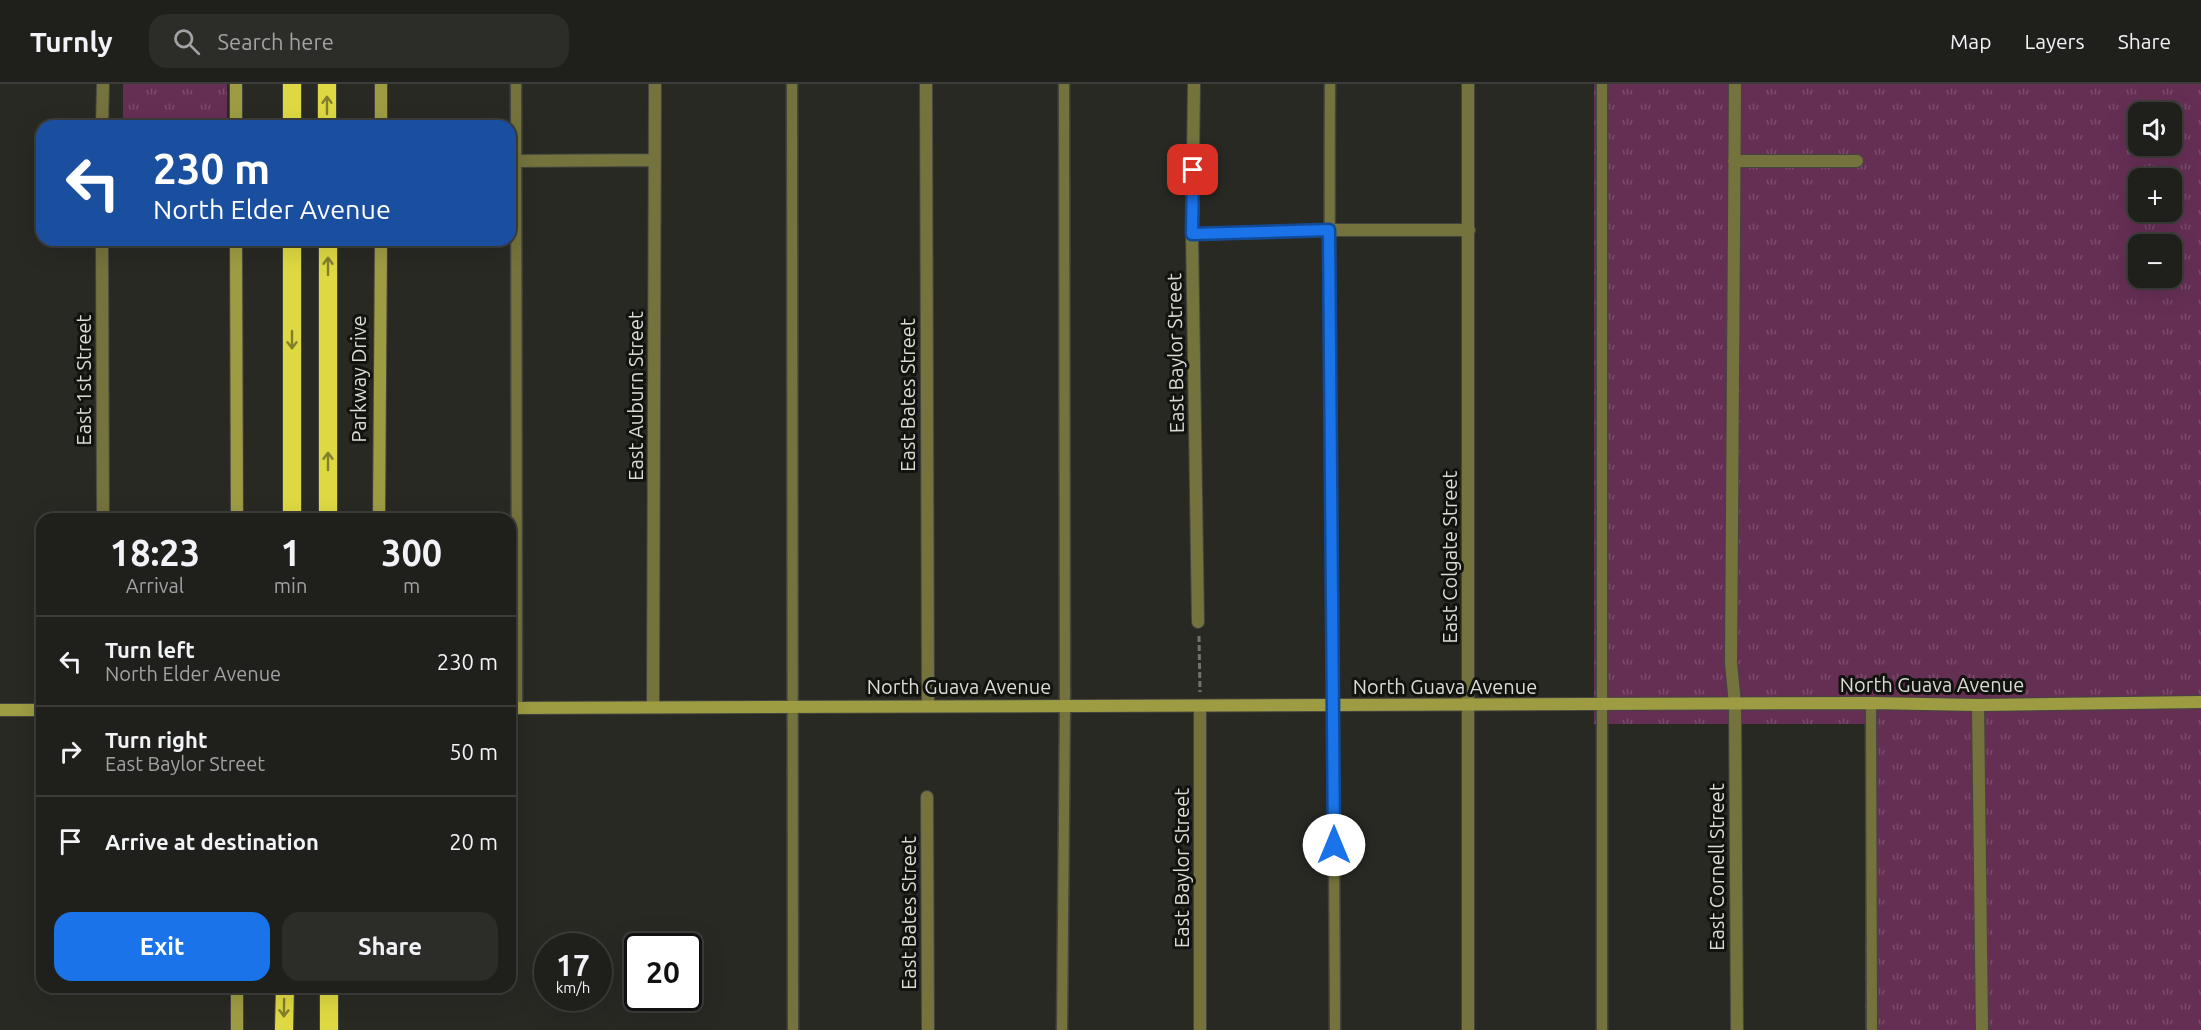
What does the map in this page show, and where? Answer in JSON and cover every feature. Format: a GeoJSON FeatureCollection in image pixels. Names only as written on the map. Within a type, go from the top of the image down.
{"type":"FeatureCollection","features":[{"type":"Feature","properties":{"kind":"highway"},"geometry":{"type":"LineString","coordinates":[[292,84],[292,120]]}},
{"type":"Feature","properties":{"kind":"highway"},"geometry":{"type":"LineString","coordinates":[[327,84],[327,120]]}},
{"type":"Feature","properties":{"kind":"highway"},"geometry":{"type":"LineString","coordinates":[[292,246],[292,513]]}},
{"type":"Feature","properties":{"kind":"highway","name":"Parkway Drive"},"geometry":{"type":"LineString","coordinates":[[327,246],[328,513]]}},
{"type":"Feature","properties":{"kind":"highway"},"geometry":{"type":"LineString","coordinates":[[284,1030],[285,993]]}},
{"type":"Feature","properties":{"kind":"highway"},"geometry":{"type":"LineString","coordinates":[[329,993],[329,1030]]}},
{"type":"Feature","properties":{"kind":"street"},"geometry":{"type":"LineString","coordinates":[[102,84],[102,120]]}},
{"type":"Feature","properties":{"kind":"street"},"geometry":{"type":"LineString","coordinates":[[236,84],[236,120]]}},
{"type":"Feature","properties":{"kind":"street"},"geometry":{"type":"LineString","coordinates":[[381,84],[381,120]]}},
{"type":"Feature","properties":{"kind":"street","name":"East Auburn Street"},"geometry":{"type":"LineString","coordinates":[[653,707],[655,84]]}},
{"type":"Feature","properties":{"kind":"street","name":"East Bates Street"},"geometry":{"type":"LineString","coordinates":[[926,84],[928,706]]}},
{"type":"Feature","properties":{"kind":"street","name":"East Baylor Street"},"geometry":{"type":"LineString","coordinates":[[1194,84],[1192,234],[1198,622]]}},
{"type":"Feature","properties":{"kind":"street","name":"East Colgate Street"},"geometry":{"type":"LineString","coordinates":[[1468,84],[1468,1030]]}},
{"type":"Feature","properties":{"kind":"street","name":"East Cornell Street"},"geometry":{"type":"LineString","coordinates":[[1735,84],[1731,663],[1735,704],[1737,1030]]}},
{"type":"Feature","properties":{"kind":"street"},"geometry":{"type":"LineString","coordinates":[[516,161],[655,160]]}},
{"type":"Feature","properties":{"kind":"street"},"geometry":{"type":"LineString","coordinates":[[1734,161],[1857,161]]}},
{"type":"Feature","properties":{"kind":"street"},"geometry":{"type":"LineString","coordinates":[[1192,234],[1329,230],[1469,230]]}},
{"type":"Feature","properties":{"kind":"street","name":"East 1st Street"},"geometry":{"type":"LineString","coordinates":[[102,246],[103,513]]}},
{"type":"Feature","properties":{"kind":"street"},"geometry":{"type":"LineString","coordinates":[[236,246],[237,513]]}},
{"type":"Feature","properties":{"kind":"street","name":"Parkway Drive"},"geometry":{"type":"LineString","coordinates":[[380,513],[381,246]]}},
{"type":"Feature","properties":{"kind":"street","name":"North Guava Avenue"},"geometry":{"type":"LineString","coordinates":[[516,708],[1871,703],[1978,705],[2201,702]]}},
{"type":"Feature","properties":{"kind":"street"},"geometry":{"type":"LineString","coordinates":[[1978,705],[1982,1030]]}},
{"type":"Feature","properties":{"kind":"street","name":"East Baylor Street"},"geometry":{"type":"LineString","coordinates":[[1200,706],[1200,1030]]}},
{"type":"Feature","properties":{"kind":"street"},"geometry":{"type":"LineString","coordinates":[[0,710],[36,710]]}},
{"type":"Feature","properties":{"kind":"street","name":"East Bates Street"},"geometry":{"type":"LineString","coordinates":[[927,797],[928,1030]]}},
{"type":"Feature","properties":{"kind":"street"},"geometry":{"type":"LineString","coordinates":[[237,993],[237,1030]]}},
{"type":"Feature","properties":{"kind":"lane"},"geometry":{"type":"LineString","coordinates":[[515,120],[516,84]]}},
{"type":"Feature","properties":{"kind":"lane"},"geometry":{"type":"LineString","coordinates":[[792,84],[793,1030]]}},
{"type":"Feature","properties":{"kind":"lane"},"geometry":{"type":"LineString","coordinates":[[1062,1030],[1065,706],[1064,84]]}},
{"type":"Feature","properties":{"kind":"lane"},"geometry":{"type":"LineString","coordinates":[[1330,84],[1335,1030]]}},
{"type":"Feature","properties":{"kind":"lane"},"geometry":{"type":"LineString","coordinates":[[1602,84],[1602,1030]]}},
{"type":"Feature","properties":{"kind":"lane"},"geometry":{"type":"LineString","coordinates":[[513,246],[514,513]]}},
{"type":"Feature","properties":{"kind":"lane"},"geometry":{"type":"LineString","coordinates":[[1871,703],[1872,1030]]}},
{"type":"Feature","properties":{"kind":"path"},"geometry":{"type":"LineString","coordinates":[[1198,622],[1200,706]]}},
{"type":"Feature","properties":{"kind":"green space"},"geometry":{"type":"Polygon","coordinates":[[[123,84],[227,84],[227,120],[123,120],[123,84]]]}},
{"type":"Feature","properties":{"kind":"green space"},"geometry":{"type":"Polygon","coordinates":[[[1594,84],[2201,84],[2201,1030],[1865,1030],[1865,724],[1594,724],[1594,84]]]}},
{"type":"Feature","properties":{"kind":"route"},"geometry":{"type":"LineString","coordinates":[[1193,170],[1192,234],[1329,230],[1334,845]]}}]}
